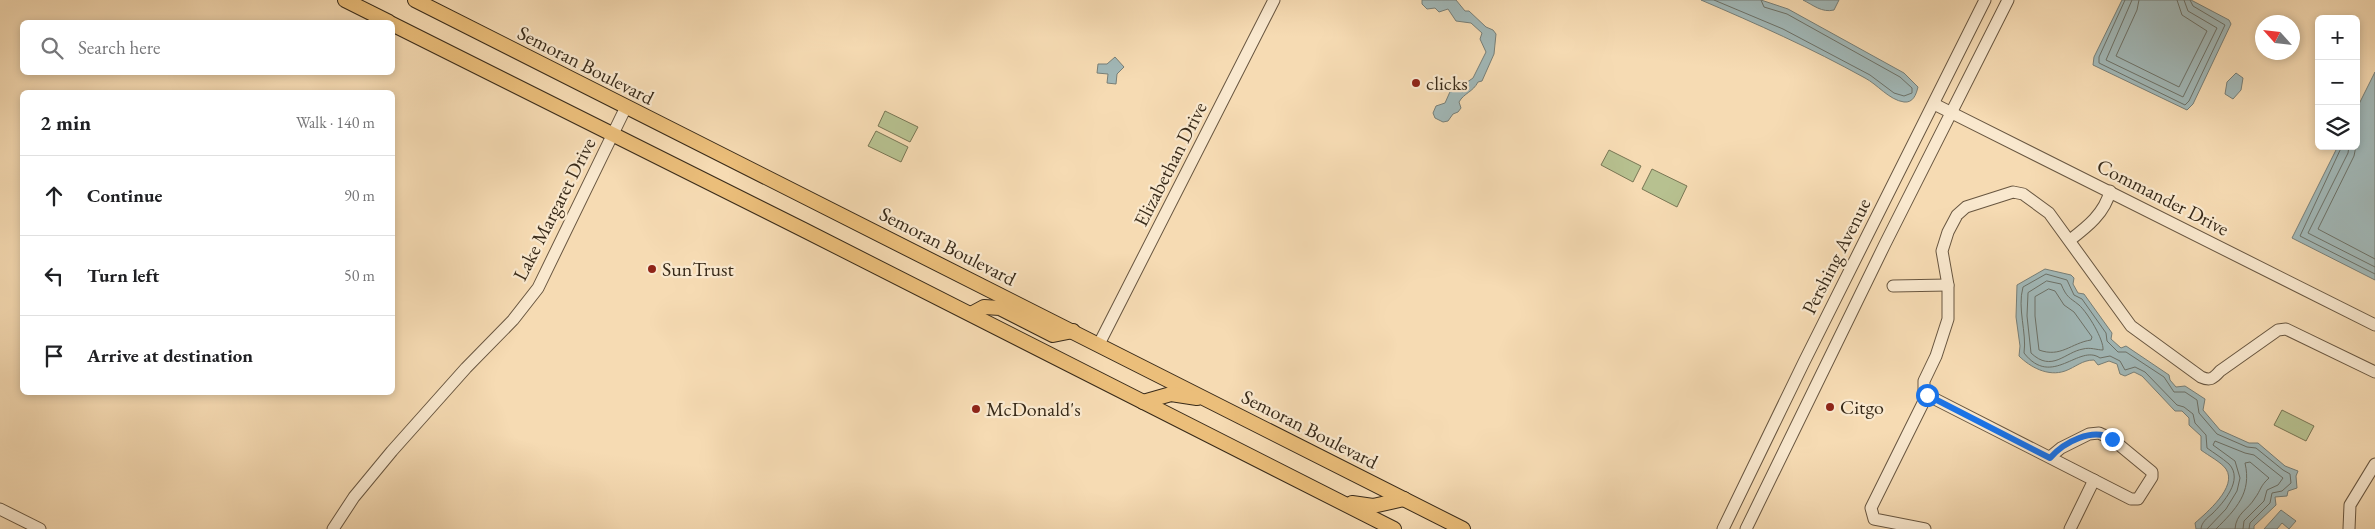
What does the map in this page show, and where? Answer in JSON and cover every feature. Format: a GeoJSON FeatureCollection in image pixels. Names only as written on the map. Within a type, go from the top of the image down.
{"type":"FeatureCollection","features":[{"type":"Feature","properties":{"kind":"main road"},"geometry":{"type":"LineString","coordinates":[[345,0],[385,20]]}},
{"type":"Feature","properties":{"kind":"main road","name":"Semoran Boulevard"},"geometry":{"type":"LineString","coordinates":[[415,0],[1463,529]]}},
{"type":"Feature","properties":{"kind":"main road"},"geometry":{"type":"LineString","coordinates":[[395,25],[1394,529]]}},
{"type":"Feature","properties":{"kind":"main road"},"geometry":{"type":"LineString","coordinates":[[971,314],[984,307],[1000,308],[1053,335],[1073,331]]}},
{"type":"Feature","properties":{"kind":"main road"},"geometry":{"type":"LineString","coordinates":[[1142,402],[1171,394],[1210,400]]}},
{"type":"Feature","properties":{"kind":"main road"},"geometry":{"type":"LineString","coordinates":[[1336,500],[1373,506],[1404,499]]}},
{"type":"Feature","properties":{"kind":"street","name":"Elizabethan Drive"},"geometry":{"type":"LineString","coordinates":[[1099,344],[1274,0]]}},
{"type":"Feature","properties":{"kind":"street","name":"Pershing Avenue"},"geometry":{"type":"LineString","coordinates":[[1722,529],[1985,0]]}},
{"type":"Feature","properties":{"kind":"street","name":"Pershing Avenue"},"geometry":{"type":"LineString","coordinates":[[1746,529],[1880,252],[2008,0]]}},
{"type":"Feature","properties":{"kind":"street","name":"Commander Drive"},"geometry":{"type":"LineString","coordinates":[[1934,104],[2375,325]]}},
{"type":"Feature","properties":{"kind":"street","name":"Lake Margaret Drive"},"geometry":{"type":"LineString","coordinates":[[333,529],[354,497],[392,451],[466,368],[513,320],[538,288],[626,107]]}},
{"type":"Feature","properties":{"kind":"street"},"geometry":{"type":"LineString","coordinates":[[1922,125],[1940,135]]}},
{"type":"Feature","properties":{"kind":"street"},"geometry":{"type":"LineString","coordinates":[[2070,240],[2098,216],[2108,200],[2110,191]]}},
{"type":"Feature","properties":{"kind":"street"},"geometry":{"type":"LineString","coordinates":[[2050,458],[2061,448],[2089,434],[2104,434],[2152,472],[2152,477],[2138,499],[2131,498],[2050,458],[1927,395],[1924,391],[1924,381],[1936,356],[1948,319],[1948,285],[1942,251],[1948,232],[1957,215],[1966,207],[1989,198],[2013,192],[2023,194],[2049,213],[2131,326],[2208,380],[2213,379],[2278,330],[2286,328],[2375,372]]}},
{"type":"Feature","properties":{"kind":"street"},"geometry":{"type":"LineString","coordinates":[[1893,286],[1948,285]]}},
{"type":"Feature","properties":{"kind":"street"},"geometry":{"type":"LineString","coordinates":[[1925,529],[1874,519],[1871,508],[1927,395]]}},
{"type":"Feature","properties":{"kind":"street"},"geometry":{"type":"LineString","coordinates":[[2349,529],[2350,505],[2375,464]]}},
{"type":"Feature","properties":{"kind":"street"},"geometry":{"type":"LineString","coordinates":[[2070,529],[2094,480]]}},
{"type":"Feature","properties":{"kind":"street"},"geometry":{"type":"LineString","coordinates":[[0,509],[40,529]]}},
{"type":"Feature","properties":{"kind":"green space"},"geometry":{"type":"Polygon","coordinates":[[[885,111],[918,127],[910,142],[878,126],[885,111]]]}},
{"type":"Feature","properties":{"kind":"green space"},"geometry":{"type":"Polygon","coordinates":[[[876,131],[908,147],[901,162],[868,146],[876,131]]]}},
{"type":"Feature","properties":{"kind":"green space"},"geometry":{"type":"Polygon","coordinates":[[[1609,150],[1641,166],[1633,182],[1601,165],[1609,150]]]}},
{"type":"Feature","properties":{"kind":"green space"},"geometry":{"type":"Polygon","coordinates":[[[1652,169],[1687,186],[1677,207],[1642,189],[1652,169]]]}},
{"type":"Feature","properties":{"kind":"green space"},"geometry":{"type":"Polygon","coordinates":[[[2282,410],[2314,426],[2306,441],[2274,425],[2282,410]]]}},
{"type":"Feature","properties":{"kind":"water"},"geometry":{"type":"Polygon","coordinates":[[[1422,0],[1456,0],[1465,11],[1469,11],[1496,34],[1494,54],[1482,81],[1478,82],[1461,99],[1459,102],[1461,108],[1458,112],[1453,114],[1448,121],[1443,122],[1435,118],[1433,113],[1436,106],[1445,103],[1453,85],[1458,83],[1463,85],[1473,78],[1486,52],[1480,39],[1482,33],[1471,23],[1456,21],[1448,9],[1439,12],[1435,8],[1427,9],[1422,4],[1422,0]]]}},
{"type":"Feature","properties":{"kind":"water"},"geometry":{"type":"Polygon","coordinates":[[[1701,0],[1761,0],[1788,9],[1904,73],[1918,87],[1914,98],[1907,102],[1899,101],[1870,81],[1824,57],[1763,27],[1701,0]]]}},
{"type":"Feature","properties":{"kind":"water"},"geometry":{"type":"Polygon","coordinates":[[[1803,0],[1839,0],[1834,10],[1830,11],[1818,8],[1803,0]]]}},
{"type":"Feature","properties":{"kind":"water"},"geometry":{"type":"Polygon","coordinates":[[[2122,0],[2191,0],[2229,20],[2231,24],[2193,104],[2187,110],[2093,65],[2094,57],[2122,0]]]}},
{"type":"Feature","properties":{"kind":"water"},"geometry":{"type":"Polygon","coordinates":[[[1115,57],[1124,67],[1117,74],[1116,84],[1107,83],[1108,74],[1097,73],[1098,64],[1107,64],[1115,57]]]}},
{"type":"Feature","properties":{"kind":"water"},"geometry":{"type":"Polygon","coordinates":[[[2375,72],[2375,280],[2292,238],[2336,150],[2360,150],[2360,102],[2375,72]]]}},
{"type":"Feature","properties":{"kind":"water"},"geometry":{"type":"Polygon","coordinates":[[[2236,73],[2243,78],[2241,90],[2233,99],[2225,94],[2227,82],[2236,73]]]}},
{"type":"Feature","properties":{"kind":"water"},"geometry":{"type":"Polygon","coordinates":[[[2045,269],[2071,275],[2074,278],[2073,284],[2078,293],[2084,294],[2112,333],[2111,339],[2121,348],[2126,346],[2169,375],[2170,380],[2176,387],[2185,386],[2205,399],[2203,410],[2220,430],[2249,443],[2258,443],[2285,466],[2298,471],[2296,476],[2297,488],[2288,491],[2287,496],[2275,497],[2276,505],[2254,526],[2254,529],[2196,529],[2195,523],[2219,499],[2228,484],[2229,476],[2224,466],[2201,450],[2201,436],[2189,425],[2189,418],[2182,411],[2175,411],[2142,376],[2134,372],[2125,376],[2120,374],[2117,364],[2109,361],[2098,365],[2094,360],[2090,360],[2065,371],[2052,373],[2028,364],[2019,356],[2020,346],[2016,317],[2017,285],[2045,269]]]}},
{"type":"Feature","properties":{"kind":"water"},"geometry":{"type":"Polygon","coordinates":[[[2281,510],[2296,521],[2289,529],[2282,523],[2277,529],[2264,529],[2281,510]]]}},
{"type":"Feature","properties":{"kind":"place","name":"clicks"},"geometry":{"type":"Point","coordinates":[1416,83]}},
{"type":"Feature","properties":{"kind":"place","name":"SunTrust"},"geometry":{"type":"Point","coordinates":[652,269]}},
{"type":"Feature","properties":{"kind":"place","name":"Citgo"},"geometry":{"type":"Point","coordinates":[1830,407]}},
{"type":"Feature","properties":{"kind":"place","name":"McDonald's"},"geometry":{"type":"Point","coordinates":[976,409]}},
{"type":"Feature","properties":{"kind":"route"},"geometry":{"type":"LineString","coordinates":[[1927,395],[2050,458],[2061,448],[2089,434],[2104,434],[2112,439]]}}]}
